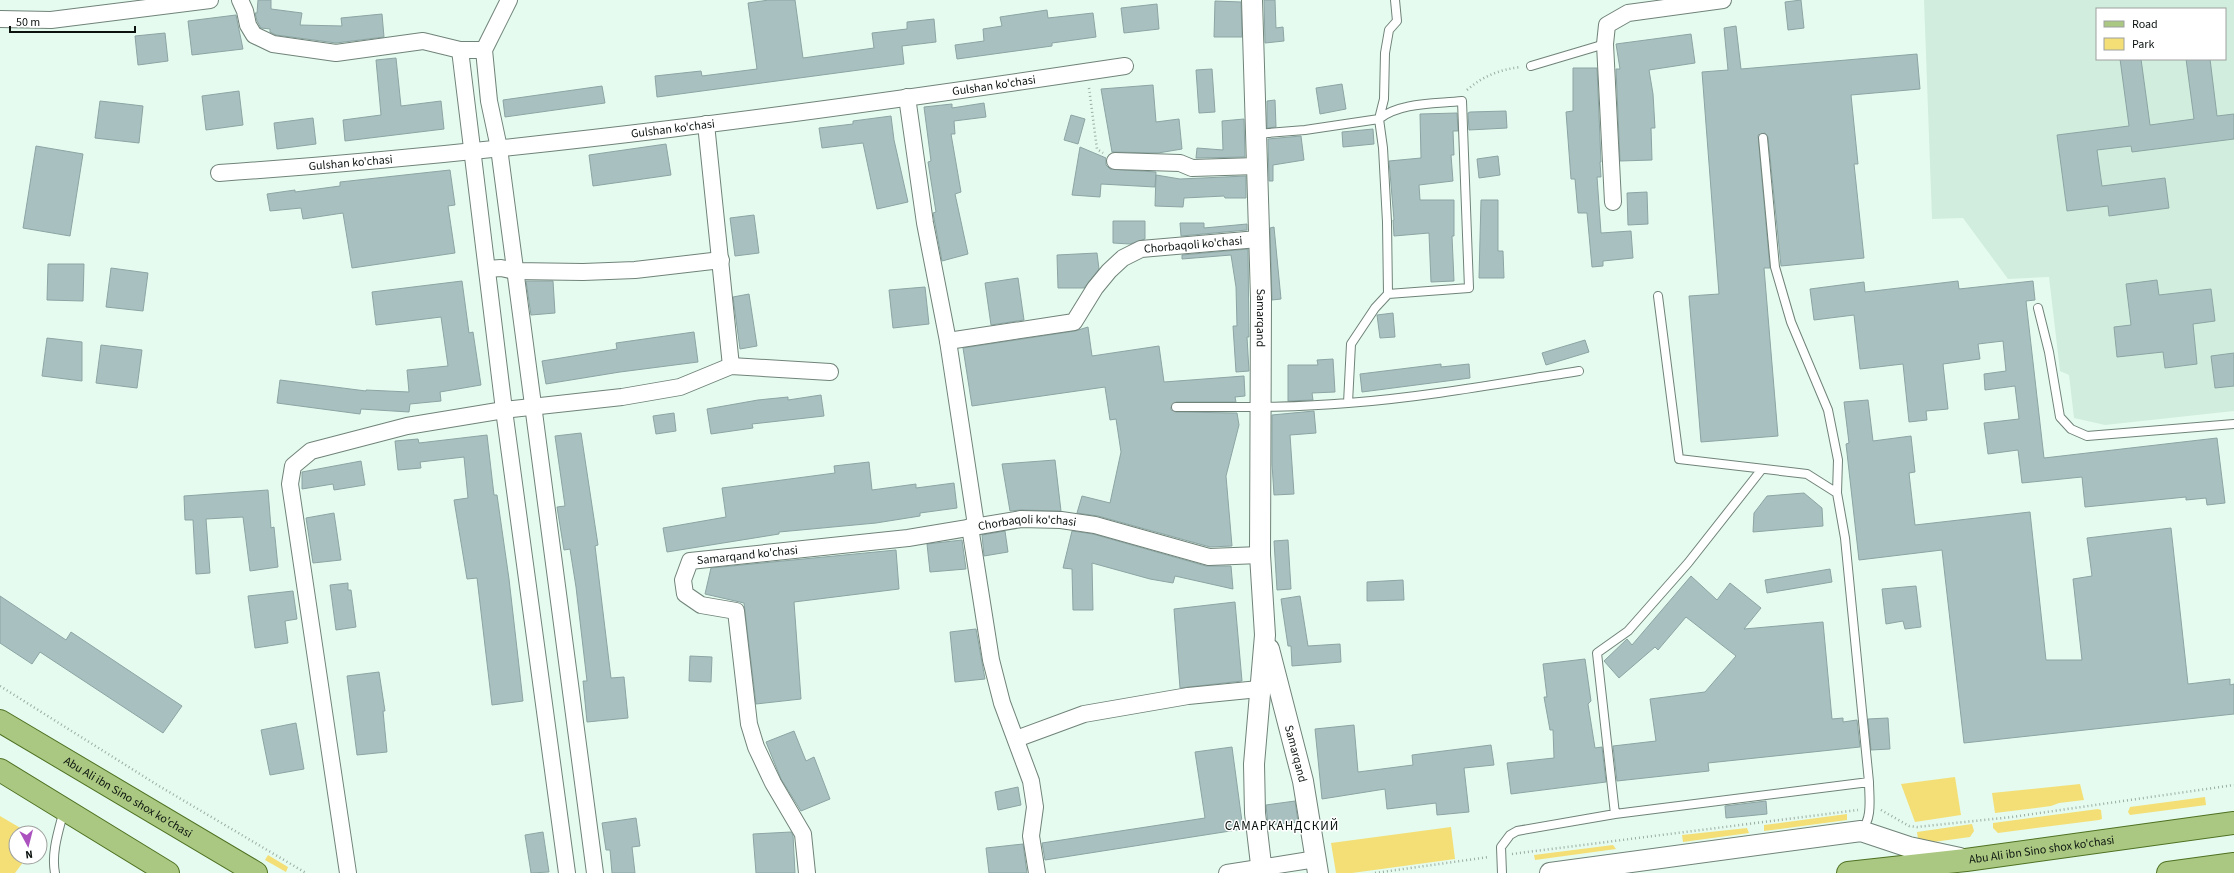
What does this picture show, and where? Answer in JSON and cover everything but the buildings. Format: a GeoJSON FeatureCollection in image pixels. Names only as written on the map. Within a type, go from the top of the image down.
{"type":"FeatureCollection","features":[{"type":"Feature","properties":{"kind":"main road","name":"Abu Ali ibn Sino shox ko'chasi"},"geometry":{"type":"LineString","coordinates":[[0,721],[256,873]]}},
{"type":"Feature","properties":{"kind":"main road"},"geometry":{"type":"LineString","coordinates":[[0,770],[168,873]]}},
{"type":"Feature","properties":{"kind":"main road","name":"Abu Ali ibn Sino shox ko'chasi"},"geometry":{"type":"LineString","coordinates":[[1848,873],[1966,860],[2234,823]]}},
{"type":"Feature","properties":{"kind":"main road"},"geometry":{"type":"LineString","coordinates":[[2174,873],[2234,864]]}},
{"type":"Feature","properties":{"kind":"street"},"geometry":{"type":"LineString","coordinates":[[0,20],[51,20],[210,0]]}},
{"type":"Feature","properties":{"kind":"street"},"geometry":{"type":"LineString","coordinates":[[240,0],[245,11],[248,25],[254,35],[272,44],[336,53],[424,41],[460,50],[484,50]]}},
{"type":"Feature","properties":{"kind":"street"},"geometry":{"type":"LineString","coordinates":[[509,0],[484,50],[489,101],[499,148],[514,271],[595,873]]}},
{"type":"Feature","properties":{"kind":"street","name":"Samarqand"},"geometry":{"type":"LineString","coordinates":[[1252,0],[1258,239],[1261,298],[1260,555],[1265,635],[1259,688],[1254,764],[1255,814],[1261,870]]}},
{"type":"Feature","properties":{"kind":"street"},"geometry":{"type":"LineString","coordinates":[[1613,202],[1605,44],[1607,25],[1627,7],[1724,0]]}},
{"type":"Feature","properties":{"kind":"street"},"geometry":{"type":"LineString","coordinates":[[460,50],[504,410],[568,873]]}},
{"type":"Feature","properties":{"kind":"street","name":"Gulshan ko'chasi"},"geometry":{"type":"LineString","coordinates":[[219,173],[345,164],[706,124],[1125,66]]}},
{"type":"Feature","properties":{"kind":"street","name":"Chorbaqoli ko'chasi"},"geometry":{"type":"LineString","coordinates":[[907,97],[925,223],[948,341],[973,526],[1021,519],[1061,520],[1095,525],[1209,557],[1260,555]]}},
{"type":"Feature","properties":{"kind":"street"},"geometry":{"type":"LineString","coordinates":[[706,124],[731,366]]}},
{"type":"Feature","properties":{"kind":"street"},"geometry":{"type":"LineString","coordinates":[[1115,161],[1180,163],[1192,168],[1257,166]]}},
{"type":"Feature","properties":{"kind":"street","name":"Chorbaqoli ko'chasi"},"geometry":{"type":"LineString","coordinates":[[948,341],[1074,322],[1095,288],[1109,271],[1123,258],[1141,249],[1258,239]]}},
{"type":"Feature","properties":{"kind":"street"},"geometry":{"type":"LineString","coordinates":[[487,269],[501,268],[514,271],[583,272],[635,270],[721,260]]}},
{"type":"Feature","properties":{"kind":"street"},"geometry":{"type":"LineString","coordinates":[[348,873],[290,484],[293,466],[311,451],[406,426],[504,410],[622,397],[680,387],[731,366],[830,372]]}},
{"type":"Feature","properties":{"kind":"street"},"geometry":{"type":"LineString","coordinates":[[973,526],[991,660],[1002,702],[1031,781],[1035,807],[1031,836],[1037,873]]}},
{"type":"Feature","properties":{"kind":"street","name":"Samarqand ko'chasi"},"geometry":{"type":"LineString","coordinates":[[807,873],[803,834],[773,783],[749,724],[736,610],[701,605],[685,594],[683,580],[690,562],[908,538],[973,526]]}},
{"type":"Feature","properties":{"kind":"street","name":"Samarqand"},"geometry":{"type":"LineString","coordinates":[[1265,635],[1303,781],[1317,866]]}},
{"type":"Feature","properties":{"kind":"street"},"geometry":{"type":"LineString","coordinates":[[1016,739],[1084,714],[1188,696],[1259,688]]}},
{"type":"Feature","properties":{"kind":"street"},"geometry":{"type":"LineString","coordinates":[[1550,873],[1861,831],[1909,847],[1966,860]]}},
{"type":"Feature","properties":{"kind":"street"},"geometry":{"type":"LineString","coordinates":[[1227,873],[1317,866]]}},
{"type":"Feature","properties":{"kind":"lane"},"geometry":{"type":"LineString","coordinates":[[1388,294],[1387,222],[1383,148],[1379,119],[1384,100],[1385,53],[1389,30],[1396,21],[1395,0]]}},
{"type":"Feature","properties":{"kind":"lane"},"geometry":{"type":"LineString","coordinates":[[1531,66],[1605,44]]}},
{"type":"Feature","properties":{"kind":"lane"},"geometry":{"type":"LineString","coordinates":[[1256,134],[1304,130],[1379,119],[1388,112],[1399,108],[1462,101],[1469,288],[1388,294],[1375,308],[1352,344],[1348,403]]}},
{"type":"Feature","properties":{"kind":"lane"},"geometry":{"type":"LineString","coordinates":[[1764,138],[1775,267],[1791,322],[1828,410],[1838,460],[1837,494],[1845,538],[1869,782],[1868,815],[1861,831]]}},
{"type":"Feature","properties":{"kind":"lane"},"geometry":{"type":"LineString","coordinates":[[1658,296],[1679,459],[1807,474],[1837,494]]}},
{"type":"Feature","properties":{"kind":"lane"},"geometry":{"type":"LineString","coordinates":[[2038,308],[2049,352],[2060,417],[2071,429],[2087,436],[2234,424]]}},
{"type":"Feature","properties":{"kind":"lane"},"geometry":{"type":"LineString","coordinates":[[1176,407],[1260,407],[1348,403],[1449,392],[1579,371]]}},
{"type":"Feature","properties":{"kind":"lane"},"geometry":{"type":"LineString","coordinates":[[1615,814],[1596,653],[1628,631],[1688,563],[1762,469]]}},
{"type":"Feature","properties":{"kind":"lane"},"geometry":{"type":"LineString","coordinates":[[1502,873],[1501,846],[1513,832],[1615,814],[1869,782]]}},
{"type":"Feature","properties":{"kind":"lane"},"geometry":{"type":"LineString","coordinates":[[55,873],[53,863],[55,844],[64,809]]}},
{"type":"Feature","properties":{"kind":"path"},"geometry":{"type":"LineString","coordinates":[[1462,101],[1465,92],[1477,81],[1490,74],[1531,66]]}},
{"type":"Feature","properties":{"kind":"path"},"geometry":{"type":"LineString","coordinates":[[1086,71],[1097,149],[1115,161]]}},
{"type":"Feature","properties":{"kind":"path"},"geometry":{"type":"LineString","coordinates":[[0,686],[159,786],[306,873]]}},
{"type":"Feature","properties":{"kind":"shaded area"},"geometry":{"type":"Polygon","coordinates":[[[1924,0],[2234,0],[2234,411],[2105,425],[2074,418],[2069,375],[2060,371],[2049,277],[2008,279],[1963,218],[1932,219],[1924,0]]]}},
{"type":"Feature","properties":{"kind":"green space"},"geometry":{"type":"Polygon","coordinates":[[[1955,777],[1961,815],[1915,822],[1901,784],[1955,777]]]}},
{"type":"Feature","properties":{"kind":"green space"},"geometry":{"type":"Polygon","coordinates":[[[2080,784],[2084,800],[1995,813],[1992,793],[2080,784]]]}},
{"type":"Feature","properties":{"kind":"green space"},"geometry":{"type":"Polygon","coordinates":[[[2205,797],[2206,805],[2130,815],[2128,812],[2130,807],[2205,797]]]}},
{"type":"Feature","properties":{"kind":"green space"},"geometry":{"type":"Polygon","coordinates":[[[2098,809],[2101,810],[2102,819],[2099,820],[1998,833],[1993,828],[1993,823],[2098,809]]]}},
{"type":"Feature","properties":{"kind":"green space"},"geometry":{"type":"Polygon","coordinates":[[[1847,814],[1847,820],[1764,831],[1764,825],[1847,814]]]}},
{"type":"Feature","properties":{"kind":"green space"},"geometry":{"type":"Polygon","coordinates":[[[0,816],[15,825],[8,825],[8,865],[21,865],[15,873],[0,873],[0,816]]]}},
{"type":"Feature","properties":{"kind":"green space"},"geometry":{"type":"Polygon","coordinates":[[[1972,824],[1974,831],[1970,837],[1926,843],[1918,839],[1917,832],[1972,824]]]}},
{"type":"Feature","properties":{"kind":"green space"},"geometry":{"type":"Polygon","coordinates":[[[1451,827],[1455,859],[1352,873],[1336,873],[1331,843],[1451,827]]]}},
{"type":"Feature","properties":{"kind":"green space"},"geometry":{"type":"Polygon","coordinates":[[[1747,828],[1749,833],[1683,842],[1682,835],[1747,828]]]}},
{"type":"Feature","properties":{"kind":"green space"},"geometry":{"type":"Polygon","coordinates":[[[1613,845],[1616,849],[1535,860],[1534,855],[1613,845]]]}},
{"type":"Feature","properties":{"kind":"green space"},"geometry":{"type":"Polygon","coordinates":[[[268,855],[288,867],[286,872],[265,860],[268,855]]]}},
{"type":"Feature","properties":{"kind":"district","name":"САМАРКАНДСКИЙ"},"geometry":{"type":"Point","coordinates":[1282,825]}}]}
